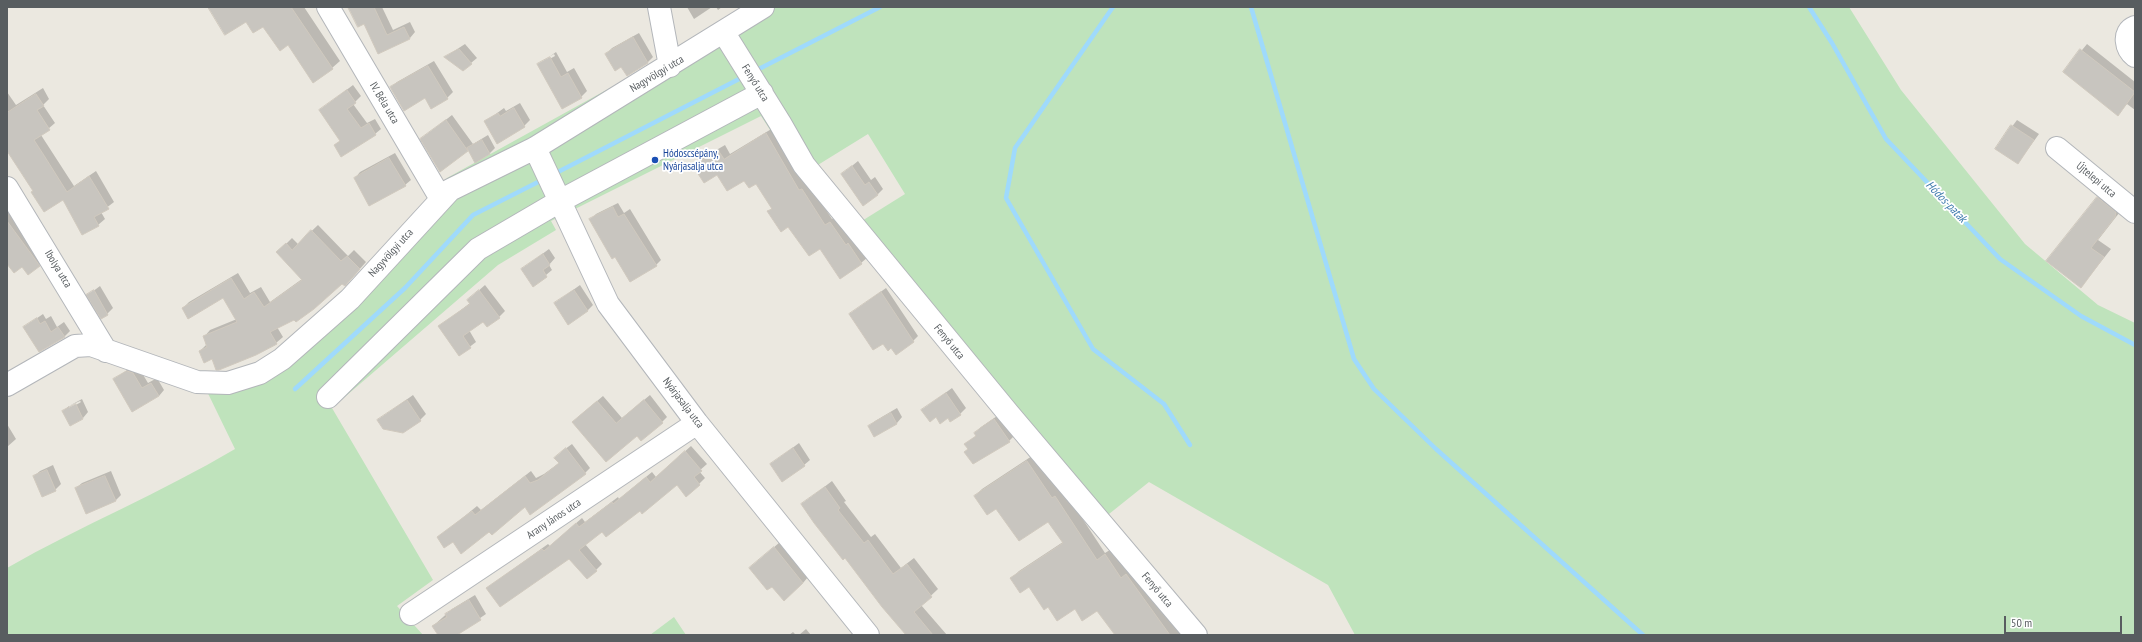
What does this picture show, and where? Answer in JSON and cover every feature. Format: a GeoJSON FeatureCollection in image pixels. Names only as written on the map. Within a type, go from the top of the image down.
{"type":"FeatureCollection","features":[{"type":"Feature","properties":{"kind":"street","name":"IV. Béla utca"},"geometry":{"type":"LineString","coordinates":[[328,7],[441,199]]}},
{"type":"Feature","properties":{"kind":"street"},"geometry":{"type":"LineString","coordinates":[[659,7],[670,66]]}},
{"type":"Feature","properties":{"kind":"street","name":"Nagyvölgyi utca"},"geometry":{"type":"LineString","coordinates":[[7,385],[75,346],[91,345],[197,382],[228,383],[260,373],[282,359],[350,299],[450,190],[535,148],[724,33],[763,7]]}},
{"type":"Feature","properties":{"kind":"street"},"geometry":{"type":"LineString","coordinates":[[2135,27],[2128,34],[2126,41],[2128,48],[2135,56]]}},
{"type":"Feature","properties":{"kind":"street","name":"Fenyő utca"},"geometry":{"type":"LineString","coordinates":[[724,33],[804,165],[1008,413],[1196,635]]}},
{"type":"Feature","properties":{"kind":"street"},"geometry":{"type":"LineString","coordinates":[[328,397],[478,249],[553,185],[753,80]]}},
{"type":"Feature","properties":{"kind":"street","name":"Nyárjasalja utca"},"geometry":{"type":"LineString","coordinates":[[535,148],[608,304],[697,423],[868,635]]}},
{"type":"Feature","properties":{"kind":"street","name":"Újtelepi utca"},"geometry":{"type":"LineString","coordinates":[[2057,148],[2135,212]]}},
{"type":"Feature","properties":{"kind":"street","name":"Ibolya utca"},"geometry":{"type":"LineString","coordinates":[[7,188],[44,245],[106,351]]}},
{"type":"Feature","properties":{"kind":"street","name":"Arany János utca"},"geometry":{"type":"LineString","coordinates":[[411,614],[697,423]]}},
{"type":"Feature","properties":{"kind":"green space"},"geometry":{"type":"Polygon","coordinates":[[[742,7],[1849,7],[1901,90],[2025,244],[2098,305],[2135,323],[2135,635],[1355,635],[1328,585],[1149,482],[1094,526],[849,229],[905,194],[868,134],[800,176],[761,116],[551,221],[556,230],[498,265],[332,408],[433,580],[397,606],[423,635],[7,635],[7,568],[64,537],[179,480],[235,449],[200,377],[224,375],[266,359],[334,302],[447,178],[657,62],[742,7]]]}},
{"type":"Feature","properties":{"kind":"green space"},"geometry":{"type":"Polygon","coordinates":[[[674,617],[686,635],[650,635],[674,617]]]}},
{"type":"Feature","properties":{"kind":"building"},"geometry":{"type":"Polygon","coordinates":[[[208,7],[291,7],[333,69],[313,83],[288,45],[280,51],[263,27],[253,33],[246,22],[225,35],[208,7]]]}},
{"type":"Feature","properties":{"kind":"building"},"geometry":{"type":"Polygon","coordinates":[[[348,7],[374,7],[387,35],[404,27],[410,39],[378,54],[364,24],[358,27],[348,7]]]}},
{"type":"Feature","properties":{"kind":"building"},"geometry":{"type":"Polygon","coordinates":[[[633,37],[648,63],[627,76],[621,67],[615,71],[605,54],[633,37]]]}},
{"type":"Feature","properties":{"kind":"building"},"geometry":{"type":"Polygon","coordinates":[[[459,49],[472,64],[463,71],[444,57],[459,49]]]}},
{"type":"Feature","properties":{"kind":"building"},"geometry":{"type":"Polygon","coordinates":[[[2080,49],[2135,92],[2118,116],[2063,72],[2080,49]]]}},
{"type":"Feature","properties":{"kind":"building"},"geometry":{"type":"Polygon","coordinates":[[[550,57],[561,77],[568,73],[582,98],[562,109],[537,64],[550,57]]]}},
{"type":"Feature","properties":{"kind":"building"},"geometry":{"type":"Polygon","coordinates":[[[428,66],[448,99],[431,109],[425,98],[404,111],[390,87],[428,66]]]}},
{"type":"Feature","properties":{"kind":"building"},"geometry":{"type":"Polygon","coordinates":[[[347,90],[356,103],[347,109],[361,128],[369,123],[376,135],[341,157],[334,145],[340,141],[319,110],[347,90]]]}},
{"type":"Feature","properties":{"kind":"building"},"geometry":{"type":"Polygon","coordinates":[[[36,94],[44,106],[37,110],[50,130],[34,140],[67,192],[89,176],[109,209],[94,217],[99,226],[82,235],[63,200],[44,212],[31,192],[33,191],[7,151],[7,113],[36,94]]]}},
{"type":"Feature","properties":{"kind":"building"},"geometry":{"type":"Polygon","coordinates":[[[514,108],[525,127],[497,144],[484,121],[498,113],[500,116],[514,108]]]}},
{"type":"Feature","properties":{"kind":"building"},"geometry":{"type":"Polygon","coordinates":[[[446,120],[468,151],[440,172],[420,139],[446,120]]]}},
{"type":"Feature","properties":{"kind":"building"},"geometry":{"type":"Polygon","coordinates":[[[2011,125],[2034,140],[2018,164],[1995,149],[2011,125]]]}},
{"type":"Feature","properties":{"kind":"building"},"geometry":{"type":"Polygon","coordinates":[[[766,133],[799,190],[802,189],[825,225],[830,222],[846,245],[848,243],[862,264],[840,279],[820,249],[809,256],[788,227],[781,232],[767,211],[772,209],[756,184],[749,188],[744,181],[727,191],[717,175],[704,183],[693,166],[718,150],[724,159],[766,133]]]}},
{"type":"Feature","properties":{"kind":"building"},"geometry":{"type":"Polygon","coordinates":[[[482,140],[490,154],[475,163],[467,148],[482,140]]]}},
{"type":"Feature","properties":{"kind":"building"},"geometry":{"type":"Polygon","coordinates":[[[389,158],[406,186],[369,206],[354,178],[389,158]]]}},
{"type":"Feature","properties":{"kind":"building"},"geometry":{"type":"Polygon","coordinates":[[[852,166],[865,185],[869,182],[878,195],[863,206],[841,174],[852,166]]]}},
{"type":"Feature","properties":{"kind":"building"},"geometry":{"type":"Polygon","coordinates":[[[2097,197],[2116,212],[2115,217],[2091,248],[2104,257],[2081,288],[2046,261],[2097,197]]]}},
{"type":"Feature","properties":{"kind":"building"},"geometry":{"type":"Polygon","coordinates":[[[613,207],[618,217],[624,214],[657,266],[630,282],[615,257],[612,259],[589,219],[613,207]]]}},
{"type":"Feature","properties":{"kind":"building"},"geometry":{"type":"Polygon","coordinates":[[[7,221],[40,266],[28,275],[22,267],[14,273],[7,264],[7,221]]]}},
{"type":"Feature","properties":{"kind":"building"},"geometry":{"type":"Polygon","coordinates":[[[311,230],[341,261],[347,256],[360,269],[345,286],[342,284],[314,309],[296,322],[294,320],[270,332],[277,344],[256,355],[219,370],[216,370],[212,359],[204,363],[199,351],[207,347],[203,336],[237,322],[223,298],[188,319],[182,308],[231,278],[244,299],[254,292],[264,307],[302,280],[276,252],[286,243],[292,250],[311,230]]]}},
{"type":"Feature","properties":{"kind":"building"},"geometry":{"type":"Polygon","coordinates":[[[543,254],[550,265],[543,270],[547,277],[533,287],[521,269],[543,254]]]}},
{"type":"Feature","properties":{"kind":"building"},"geometry":{"type":"Polygon","coordinates":[[[94,290],[108,315],[101,319],[86,295],[94,290]]]}},
{"type":"Feature","properties":{"kind":"building"},"geometry":{"type":"Polygon","coordinates":[[[479,290],[500,318],[487,327],[483,322],[463,336],[471,348],[459,356],[438,326],[470,304],[467,300],[479,290]]]}},
{"type":"Feature","properties":{"kind":"building"},"geometry":{"type":"Polygon","coordinates":[[[574,290],[588,311],[568,325],[554,303],[574,290]]]}},
{"type":"Feature","properties":{"kind":"building"},"geometry":{"type":"Polygon","coordinates":[[[881,292],[914,342],[896,355],[891,348],[888,351],[883,344],[873,350],[849,314],[881,292]]]}},
{"type":"Feature","properties":{"kind":"building"},"geometry":{"type":"Polygon","coordinates":[[[37,318],[40,324],[45,321],[51,332],[58,327],[65,337],[39,352],[23,327],[37,318]]]}},
{"type":"Feature","properties":{"kind":"building"},"geometry":{"type":"Polygon","coordinates":[[[127,371],[133,373],[142,388],[151,383],[159,396],[132,412],[113,379],[127,371]]]}},
{"type":"Feature","properties":{"kind":"building"},"geometry":{"type":"Polygon","coordinates":[[[946,393],[961,415],[950,422],[948,418],[940,424],[936,417],[930,422],[921,410],[946,393]]]}},
{"type":"Feature","properties":{"kind":"building"},"geometry":{"type":"Polygon","coordinates":[[[407,400],[421,421],[403,433],[383,429],[377,420],[407,400]]]}},
{"type":"Feature","properties":{"kind":"building"},"geometry":{"type":"Polygon","coordinates":[[[644,400],[663,423],[641,441],[637,436],[606,462],[572,422],[597,401],[616,423],[644,400]]]}},
{"type":"Feature","properties":{"kind":"building"},"geometry":{"type":"Polygon","coordinates":[[[76,404],[83,419],[70,426],[62,411],[76,404]]]}},
{"type":"Feature","properties":{"kind":"building"},"geometry":{"type":"Polygon","coordinates":[[[891,413],[897,424],[874,437],[868,426],[891,413]]]}},
{"type":"Feature","properties":{"kind":"building"},"geometry":{"type":"Polygon","coordinates":[[[994,419],[1010,442],[973,464],[964,452],[968,449],[964,444],[976,436],[974,433],[994,419]]]}},
{"type":"Feature","properties":{"kind":"building"},"geometry":{"type":"Polygon","coordinates":[[[566,448],[586,474],[530,515],[525,507],[492,535],[489,532],[461,554],[453,542],[444,548],[437,537],[472,511],[475,515],[525,476],[530,483],[538,480],[559,463],[554,458],[566,448]]]}},
{"type":"Feature","properties":{"kind":"building"},"geometry":{"type":"Polygon","coordinates":[[[793,448],[805,466],[782,482],[770,464],[793,448]]]}},
{"type":"Feature","properties":{"kind":"building"},"geometry":{"type":"Polygon","coordinates":[[[685,451],[702,471],[694,477],[700,485],[686,497],[677,485],[642,514],[640,511],[606,537],[602,532],[579,550],[597,571],[587,579],[569,559],[500,607],[486,588],[542,549],[544,551],[576,523],[579,527],[612,502],[613,504],[646,477],[650,482],[685,451]]]}},
{"type":"Feature","properties":{"kind":"building"},"geometry":{"type":"Polygon","coordinates":[[[1027,461],[1052,498],[1055,496],[1097,560],[1105,554],[1121,578],[1126,574],[1170,635],[1115,635],[1097,611],[1082,621],[1075,609],[1057,621],[1048,607],[1044,610],[1029,587],[1020,593],[1010,578],[1063,543],[1048,522],[1019,541],[996,509],[987,515],[974,496],[1027,461]]]}},
{"type":"Feature","properties":{"kind":"building"},"geometry":{"type":"Polygon","coordinates":[[[47,470],[56,491],[42,497],[33,476],[47,470]]]}},
{"type":"Feature","properties":{"kind":"building"},"geometry":{"type":"Polygon","coordinates":[[[105,476],[116,501],[86,514],[75,488],[105,476]]]}},
{"type":"Feature","properties":{"kind":"building"},"geometry":{"type":"Polygon","coordinates":[[[825,487],[840,508],[838,510],[864,543],[868,540],[893,574],[907,564],[932,597],[914,612],[933,635],[906,635],[882,607],[845,558],[843,560],[814,523],[801,504],[825,487]]]}},
{"type":"Feature","properties":{"kind":"building"},"geometry":{"type":"Polygon","coordinates":[[[774,547],[803,583],[784,601],[772,587],[767,590],[749,568],[774,547]]]}},
{"type":"Feature","properties":{"kind":"building"},"geometry":{"type":"Polygon","coordinates":[[[469,600],[481,620],[457,635],[438,635],[432,626],[447,617],[445,614],[469,600]]]}},
{"type":"Feature","properties":{"kind":"waterway"},"geometry":{"type":"LineString","coordinates":[[755,71],[880,7]]}},
{"type":"Feature","properties":{"kind":"waterway"},"geometry":{"type":"LineString","coordinates":[[1113,7],[1015,148],[1006,198],[1093,349],[1164,404],[1190,445]]}},
{"type":"Feature","properties":{"kind":"waterway"},"geometry":{"type":"LineString","coordinates":[[1251,7],[1354,359],[1374,389],[1436,449],[1643,635]]}},
{"type":"Feature","properties":{"kind":"waterway","name":"Hódos-patak"},"geometry":{"type":"LineString","coordinates":[[1809,7],[1832,43],[1886,139],[2000,259],[2081,316],[2135,345]]}},
{"type":"Feature","properties":{"kind":"waterway"},"geometry":{"type":"LineString","coordinates":[[554,174],[743,77]]}},
{"type":"Feature","properties":{"kind":"waterway"},"geometry":{"type":"LineString","coordinates":[[295,389],[405,288],[473,215],[544,179]]}},
{"type":"Feature","properties":{"kind":"place","name":"Hódoscsépány, Nyárjasalja utca"},"geometry":{"type":"Point","coordinates":[655,160]}}]}
